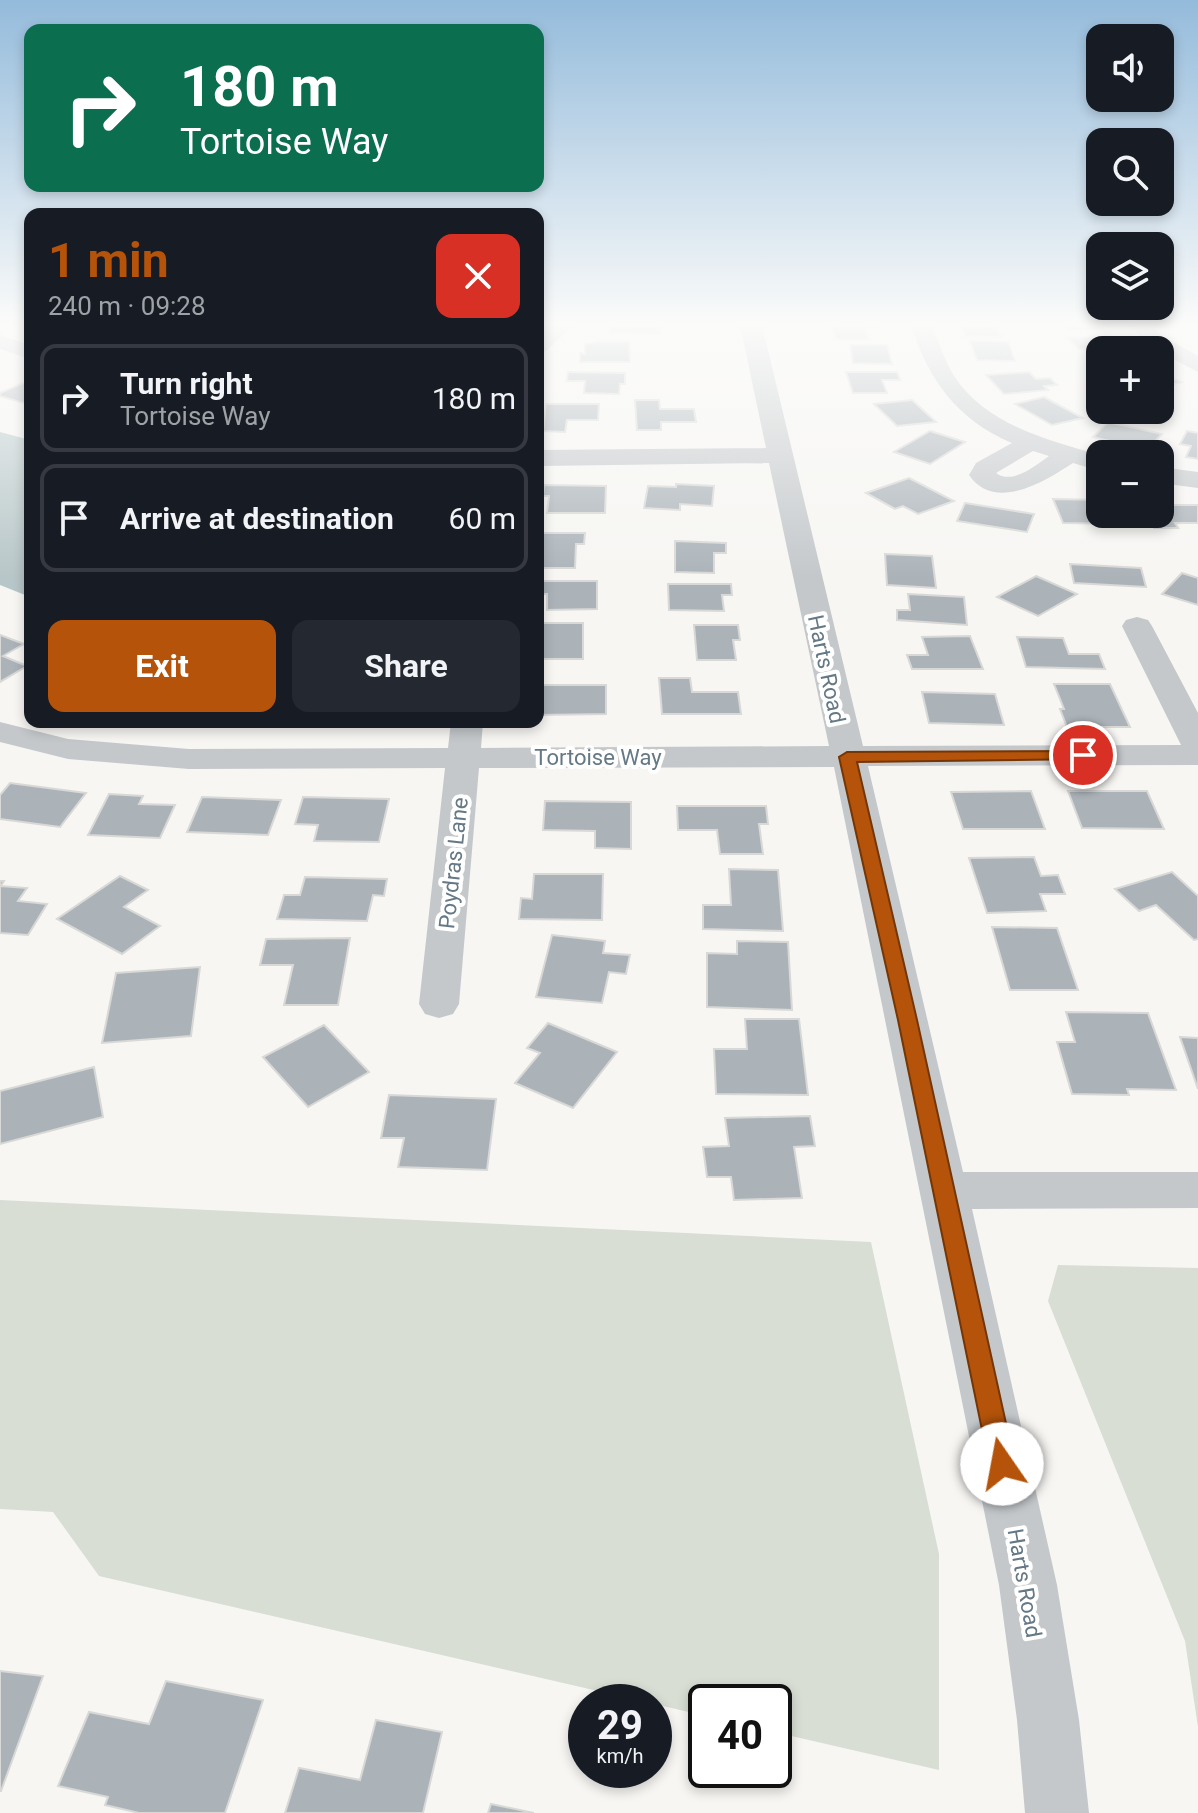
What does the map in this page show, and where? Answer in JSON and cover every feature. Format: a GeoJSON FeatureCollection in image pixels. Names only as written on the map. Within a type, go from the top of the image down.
{"type":"FeatureCollection","features":[{"type":"Feature","properties":{"kind":"street","name":"Harts Road"},"geometry":{"type":"LineString","coordinates":[[770,410],[908,1020],[1028,1585],[1048,1720],[1057,1813]]}},
{"type":"Feature","properties":{"kind":"street"},"geometry":{"type":"LineString","coordinates":[[976,410],[1031,442],[1086,459]]}},
{"type":"Feature","properties":{"kind":"street"},"geometry":{"type":"LineString","coordinates":[[1031,442],[985,468],[982,475],[998,483],[1026,481],[1069,455]]}},
{"type":"Feature","properties":{"kind":"street"},"geometry":{"type":"LineString","coordinates":[[544,458],[780,455]]}},
{"type":"Feature","properties":{"kind":"street"},"geometry":{"type":"LineString","coordinates":[[1174,477],[1198,480]]}},
{"type":"Feature","properties":{"kind":"street"},"geometry":{"type":"LineString","coordinates":[[1137,626],[1198,745]]}},
{"type":"Feature","properties":{"kind":"street","name":"Tortoise Way"},"geometry":{"type":"LineString","coordinates":[[0,732],[68,749],[189,759],[466,740],[847,757],[1198,755]]}},
{"type":"Feature","properties":{"kind":"street","name":"Poydras Lane"},"geometry":{"type":"LineString","coordinates":[[439,1004],[466,740]]}},
{"type":"Feature","properties":{"kind":"street"},"geometry":{"type":"LineString","coordinates":[[942,1191],[1198,1190]]}},
{"type":"Feature","properties":{"kind":"shaded area"},"geometry":{"type":"Polygon","coordinates":[[[0,432],[24,438],[24,595],[0,585],[0,432]]]}},
{"type":"Feature","properties":{"kind":"shaded area"},"geometry":{"type":"Polygon","coordinates":[[[0,1200],[871,1242],[939,1554],[939,1770],[792,1736],[792,1684],[688,1684],[688,1712],[672,1708],[672,1684],[568,1684],[99,1576],[53,1512],[0,1509],[0,1200]]]}},
{"type":"Feature","properties":{"kind":"shaded area"},"geometry":{"type":"Polygon","coordinates":[[[1058,1265],[1198,1268],[1198,1727],[1185,1641],[1048,1301],[1058,1265]]]}},
{"type":"Feature","properties":{"kind":"building"},"geometry":{"type":"Polygon","coordinates":[[[545,410],[599,410],[598,420],[567,420],[565,432],[544,431],[545,410]]]}},
{"type":"Feature","properties":{"kind":"building"},"geometry":{"type":"Polygon","coordinates":[[[636,410],[694,410],[696,422],[661,422],[661,430],[637,430],[636,410]]]}},
{"type":"Feature","properties":{"kind":"building"},"geometry":{"type":"Polygon","coordinates":[[[880,410],[922,410],[936,422],[897,426],[880,410]]]}},
{"type":"Feature","properties":{"kind":"building"},"geometry":{"type":"Polygon","coordinates":[[[1025,410],[1067,410],[1083,418],[1052,425],[1025,410]]]}},
{"type":"Feature","properties":{"kind":"building"},"geometry":{"type":"Polygon","coordinates":[[[1106,424],[1162,434],[1156,440],[1105,440],[1093,437],[1106,424]]]}},
{"type":"Feature","properties":{"kind":"building"},"geometry":{"type":"Polygon","coordinates":[[[930,431],[965,442],[930,464],[894,452],[930,431]]]}},
{"type":"Feature","properties":{"kind":"building"},"geometry":{"type":"Polygon","coordinates":[[[1187,431],[1198,433],[1198,459],[1186,457],[1191,446],[1180,444],[1187,431]]]}},
{"type":"Feature","properties":{"kind":"building"},"geometry":{"type":"Polygon","coordinates":[[[909,478],[954,501],[918,514],[903,506],[895,509],[866,493],[909,478]]]}},
{"type":"Feature","properties":{"kind":"building"},"geometry":{"type":"Polygon","coordinates":[[[676,484],[714,486],[712,506],[680,504],[680,510],[644,508],[648,486],[676,487],[676,484]]]}},
{"type":"Feature","properties":{"kind":"building"},"geometry":{"type":"Polygon","coordinates":[[[544,485],[606,486],[605,513],[547,513],[549,496],[544,496],[544,485]]]}},
{"type":"Feature","properties":{"kind":"building"},"geometry":{"type":"Polygon","coordinates":[[[1053,499],[1086,500],[1086,523],[1063,523],[1053,499]]]}},
{"type":"Feature","properties":{"kind":"building"},"geometry":{"type":"Polygon","coordinates":[[[965,503],[1034,514],[1027,532],[957,521],[965,503]]]}},
{"type":"Feature","properties":{"kind":"building"},"geometry":{"type":"Polygon","coordinates":[[[1174,505],[1198,505],[1198,523],[1175,523],[1178,528],[1174,528],[1174,505]]]}},
{"type":"Feature","properties":{"kind":"building"},"geometry":{"type":"Polygon","coordinates":[[[544,533],[585,533],[584,544],[576,544],[575,568],[544,568],[544,533]]]}},
{"type":"Feature","properties":{"kind":"building"},"geometry":{"type":"Polygon","coordinates":[[[675,541],[726,543],[726,553],[714,553],[714,573],[675,572],[675,541]]]}},
{"type":"Feature","properties":{"kind":"building"},"geometry":{"type":"Polygon","coordinates":[[[885,554],[932,556],[936,588],[887,585],[885,554]]]}},
{"type":"Feature","properties":{"kind":"building"},"geometry":{"type":"Polygon","coordinates":[[[1070,564],[1141,568],[1146,587],[1074,583],[1070,564]]]}},
{"type":"Feature","properties":{"kind":"building"},"geometry":{"type":"Polygon","coordinates":[[[1182,573],[1198,578],[1198,605],[1162,594],[1182,573]]]}},
{"type":"Feature","properties":{"kind":"building"},"geometry":{"type":"Polygon","coordinates":[[[1036,576],[1077,594],[1038,616],[997,597],[1036,576]]]}},
{"type":"Feature","properties":{"kind":"building"},"geometry":{"type":"Polygon","coordinates":[[[544,581],[597,581],[597,609],[547,610],[547,594],[544,594],[544,581]]]}},
{"type":"Feature","properties":{"kind":"building"},"geometry":{"type":"Polygon","coordinates":[[[668,584],[731,584],[732,595],[722,595],[724,611],[669,610],[668,584]]]}},
{"type":"Feature","properties":{"kind":"building"},"geometry":{"type":"Polygon","coordinates":[[[908,594],[964,597],[967,625],[897,620],[897,610],[910,610],[908,594]]]}},
{"type":"Feature","properties":{"kind":"building"},"geometry":{"type":"Polygon","coordinates":[[[544,623],[583,623],[583,659],[544,659],[544,623]]]}},
{"type":"Feature","properties":{"kind":"building"},"geometry":{"type":"Polygon","coordinates":[[[694,625],[738,625],[740,640],[733,640],[736,660],[697,660],[694,625]]]}},
{"type":"Feature","properties":{"kind":"building"},"geometry":{"type":"Polygon","coordinates":[[[0,635],[24,644],[3,656],[24,665],[24,668],[0,682],[0,635]]]}},
{"type":"Feature","properties":{"kind":"building"},"geometry":{"type":"Polygon","coordinates":[[[970,636],[983,669],[912,669],[907,655],[928,655],[922,637],[970,636]]]}},
{"type":"Feature","properties":{"kind":"building"},"geometry":{"type":"Polygon","coordinates":[[[1017,637],[1063,638],[1069,654],[1099,654],[1105,669],[1026,667],[1017,637]]]}},
{"type":"Feature","properties":{"kind":"building"},"geometry":{"type":"Polygon","coordinates":[[[659,678],[690,678],[692,692],[738,692],[741,714],[662,714],[659,678]]]}},
{"type":"Feature","properties":{"kind":"building"},"geometry":{"type":"Polygon","coordinates":[[[1054,684],[1110,684],[1130,727],[1067,727],[1054,684]]]}},
{"type":"Feature","properties":{"kind":"building"},"geometry":{"type":"Polygon","coordinates":[[[544,685],[606,685],[606,714],[544,715],[544,685]]]}},
{"type":"Feature","properties":{"kind":"building"},"geometry":{"type":"Polygon","coordinates":[[[922,692],[995,694],[1004,725],[929,723],[922,692]]]}},
{"type":"Feature","properties":{"kind":"building"},"geometry":{"type":"Polygon","coordinates":[[[10,783],[86,793],[60,827],[0,819],[0,795],[10,783]]]}},
{"type":"Feature","properties":{"kind":"building"},"geometry":{"type":"Polygon","coordinates":[[[1031,791],[1045,829],[963,829],[951,792],[1031,791]]]}},
{"type":"Feature","properties":{"kind":"building"},"geometry":{"type":"Polygon","coordinates":[[[1068,791],[1147,791],[1164,829],[1082,828],[1068,791]]]}},
{"type":"Feature","properties":{"kind":"building"},"geometry":{"type":"Polygon","coordinates":[[[109,794],[143,796],[139,804],[175,805],[160,838],[88,835],[109,794]]]}},
{"type":"Feature","properties":{"kind":"building"},"geometry":{"type":"Polygon","coordinates":[[[202,797],[281,800],[268,835],[187,832],[202,797]]]}},
{"type":"Feature","properties":{"kind":"building"},"geometry":{"type":"Polygon","coordinates":[[[303,797],[389,799],[379,842],[314,841],[318,825],[295,824],[303,797]]]}},
{"type":"Feature","properties":{"kind":"building"},"geometry":{"type":"Polygon","coordinates":[[[545,801],[631,802],[631,849],[595,848],[595,831],[543,830],[545,801]]]}},
{"type":"Feature","properties":{"kind":"building"},"geometry":{"type":"Polygon","coordinates":[[[677,806],[766,806],[768,824],[759,824],[763,854],[720,854],[717,830],[678,830],[677,806]]]}},
{"type":"Feature","properties":{"kind":"building"},"geometry":{"type":"Polygon","coordinates":[[[1034,857],[1041,876],[1058,875],[1065,894],[1040,894],[1046,911],[987,913],[969,858],[1034,857]]]}},
{"type":"Feature","properties":{"kind":"building"},"geometry":{"type":"Polygon","coordinates":[[[729,869],[778,870],[783,931],[703,929],[703,905],[731,905],[729,869]]]}},
{"type":"Feature","properties":{"kind":"building"},"geometry":{"type":"Polygon","coordinates":[[[1172,872],[1198,896],[1198,939],[1194,940],[1156,905],[1139,911],[1115,889],[1172,872]]]}},
{"type":"Feature","properties":{"kind":"building"},"geometry":{"type":"Polygon","coordinates":[[[534,874],[603,874],[602,920],[519,919],[521,898],[532,899],[534,874]]]}},
{"type":"Feature","properties":{"kind":"building"},"geometry":{"type":"Polygon","coordinates":[[[120,876],[148,890],[124,907],[160,926],[122,954],[57,919],[120,876]]]}},
{"type":"Feature","properties":{"kind":"building"},"geometry":{"type":"Polygon","coordinates":[[[305,877],[387,879],[384,896],[373,895],[367,921],[277,919],[284,895],[300,895],[305,877]]]}},
{"type":"Feature","properties":{"kind":"building"},"geometry":{"type":"Polygon","coordinates":[[[0,881],[4,881],[1,886],[27,888],[18,901],[47,904],[28,935],[0,933],[0,881]]]}},
{"type":"Feature","properties":{"kind":"building"},"geometry":{"type":"Polygon","coordinates":[[[992,927],[1057,928],[1078,990],[1010,990],[992,927]]]}},
{"type":"Feature","properties":{"kind":"building"},"geometry":{"type":"Polygon","coordinates":[[[552,935],[605,941],[603,953],[630,955],[626,974],[609,972],[602,1003],[536,997],[552,935]]]}},
{"type":"Feature","properties":{"kind":"building"},"geometry":{"type":"Polygon","coordinates":[[[350,938],[338,1005],[284,1005],[293,965],[260,965],[266,939],[350,938]]]}},
{"type":"Feature","properties":{"kind":"building"},"geometry":{"type":"Polygon","coordinates":[[[737,941],[788,942],[792,1010],[707,1007],[707,953],[737,954],[737,941]]]}},
{"type":"Feature","properties":{"kind":"building"},"geometry":{"type":"Polygon","coordinates":[[[200,967],[191,1036],[102,1043],[116,973],[200,967]]]}},
{"type":"Feature","properties":{"kind":"building"},"geometry":{"type":"Polygon","coordinates":[[[1066,1012],[1148,1013],[1176,1090],[1127,1089],[1129,1095],[1072,1094],[1057,1042],[1075,1042],[1066,1012]]]}},
{"type":"Feature","properties":{"kind":"building"},"geometry":{"type":"Polygon","coordinates":[[[745,1019],[799,1019],[808,1095],[716,1094],[714,1049],[747,1049],[745,1019]]]}},
{"type":"Feature","properties":{"kind":"building"},"geometry":{"type":"Polygon","coordinates":[[[548,1023],[617,1052],[573,1108],[515,1083],[540,1053],[527,1048],[548,1023]]]}},
{"type":"Feature","properties":{"kind":"building"},"geometry":{"type":"Polygon","coordinates":[[[324,1025],[369,1072],[308,1107],[263,1057],[324,1025]]]}},
{"type":"Feature","properties":{"kind":"building"},"geometry":{"type":"Polygon","coordinates":[[[1180,1037],[1198,1038],[1198,1089],[1180,1037]]]}},
{"type":"Feature","properties":{"kind":"building"},"geometry":{"type":"Polygon","coordinates":[[[94,1067],[103,1117],[0,1144],[0,1091],[94,1067]]]}},
{"type":"Feature","properties":{"kind":"building"},"geometry":{"type":"Polygon","coordinates":[[[389,1095],[496,1099],[487,1170],[398,1167],[404,1138],[381,1138],[389,1095]]]}},
{"type":"Feature","properties":{"kind":"building"},"geometry":{"type":"Polygon","coordinates":[[[810,1116],[815,1146],[794,1147],[802,1198],[734,1200],[731,1177],[707,1177],[703,1147],[729,1146],[725,1118],[810,1116]]]}},
{"type":"Feature","properties":{"kind":"building"},"geometry":{"type":"Polygon","coordinates":[[[0,1671],[43,1676],[1,1791],[0,1791],[0,1671]]]}},
{"type":"Feature","properties":{"kind":"building"},"geometry":{"type":"Polygon","coordinates":[[[166,1681],[263,1700],[225,1813],[139,1813],[105,1805],[108,1797],[58,1786],[89,1712],[149,1724],[166,1681]]]}},
{"type":"Feature","properties":{"kind":"building"},"geometry":{"type":"Polygon","coordinates":[[[376,1720],[442,1732],[423,1813],[285,1813],[299,1768],[360,1780],[376,1720]]]}},
{"type":"Feature","properties":{"kind":"building"},"geometry":{"type":"Polygon","coordinates":[[[491,1804],[534,1813],[488,1813],[491,1804]]]}},
{"type":"Feature","properties":{"kind":"route"},"geometry":{"type":"LineString","coordinates":[[1002,1464],[908,1020],[847,757],[1083,755]]}}]}
